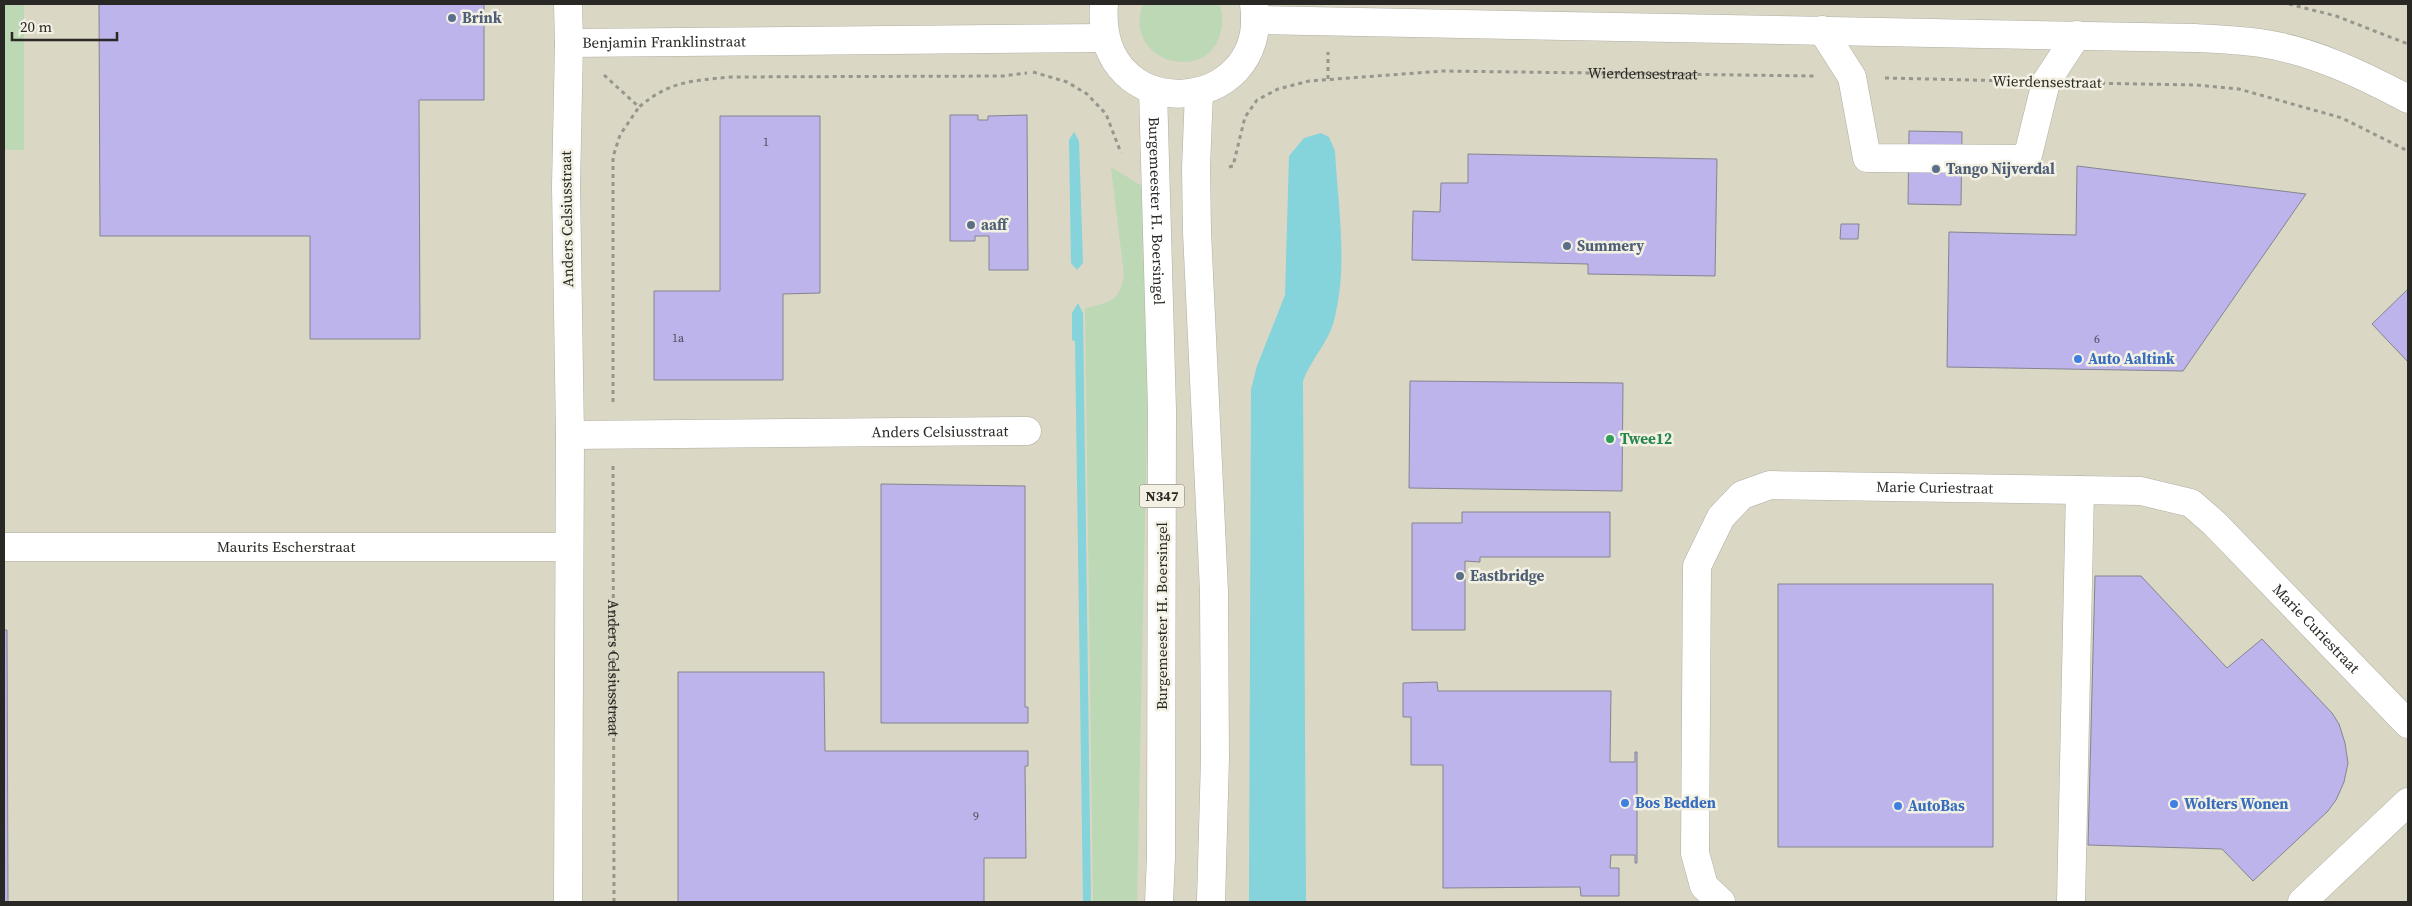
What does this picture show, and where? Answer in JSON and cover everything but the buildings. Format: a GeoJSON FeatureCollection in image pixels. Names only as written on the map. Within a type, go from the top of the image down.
{"type":"FeatureCollection","features":[{"type":"Feature","properties":{"kind":"street","name":"Anders Celsiusstraat"},"geometry":{"type":"LineString","coordinates":[[568,4],[566,186],[570,435],[568,902]]}},
{"type":"Feature","properties":{"kind":"street"},"geometry":{"type":"LineString","coordinates":[[1104,4],[1103,22],[1105,38],[1120,66],[1134,80],[1153,90],[1176,94],[1199,92],[1222,82],[1238,67],[1251,44],[1255,12],[1822,30],[2195,38],[2261,44],[2312,57],[2364,77],[2408,100]]}},
{"type":"Feature","properties":{"kind":"street"},"geometry":{"type":"LineString","coordinates":[[1822,30],[1852,77],[1866,158],[2027,159],[2046,82],[2076,35]]}},
{"type":"Feature","properties":{"kind":"street","name":"Benjamin Franklinstraat"},"geometry":{"type":"LineString","coordinates":[[569,43],[1105,38]]}},
{"type":"Feature","properties":{"kind":"street","name":"Burgemeester H. Boersingel"},"geometry":{"type":"LineString","coordinates":[[1153,90],[1162,410],[1161,857],[1159,902]]}},
{"type":"Feature","properties":{"kind":"street"},"geometry":{"type":"LineString","coordinates":[[1199,92],[1196,168],[1214,591],[1214,758],[1211,902]]}},
{"type":"Feature","properties":{"kind":"street","name":"Anders Celsiusstraat"},"geometry":{"type":"LineString","coordinates":[[570,435],[1028,431]]}},
{"type":"Feature","properties":{"kind":"street","name":"Marie Curiestraat"},"geometry":{"type":"LineString","coordinates":[[1720,902],[1704,886],[1695,853],[1697,566],[1720,517],[1742,495],[1770,485],[2141,491],[2191,503],[2215,524],[2408,724]]}},
{"type":"Feature","properties":{"kind":"street"},"geometry":{"type":"LineString","coordinates":[[2071,902],[2080,490]]}},
{"type":"Feature","properties":{"kind":"street","name":"Maurits Escherstraat"},"geometry":{"type":"LineString","coordinates":[[4,547],[569,547]]}},
{"type":"Feature","properties":{"kind":"street"},"geometry":{"type":"LineString","coordinates":[[2302,902],[2408,802]]}},
{"type":"Feature","properties":{"kind":"path"},"geometry":{"type":"LineString","coordinates":[[2289,4],[2336,16],[2408,44]]}},
{"type":"Feature","properties":{"kind":"path"},"geometry":{"type":"LineString","coordinates":[[1031,39],[1033,72]]}},
{"type":"Feature","properties":{"kind":"path","name":"Benjamin Franklinstraat"},"geometry":{"type":"LineString","coordinates":[[569,43],[639,107]]}},
{"type":"Feature","properties":{"kind":"path","name":"Wierdensestraat"},"geometry":{"type":"LineString","coordinates":[[1196,168],[1221,169],[1233,166],[1245,117],[1257,100],[1278,88],[1310,81],[1443,71],[1852,77],[2196,85],[2239,89],[2342,118],[2408,151]]}},
{"type":"Feature","properties":{"kind":"path"},"geometry":{"type":"LineString","coordinates":[[639,107],[656,92],[687,81],[730,77],[1003,76],[1033,72],[1067,82],[1087,94],[1106,114],[1126,164],[1140,170],[1155,171]]}},
{"type":"Feature","properties":{"kind":"path","name":"Anders Celsiusstraat"},"geometry":{"type":"LineString","coordinates":[[614,902],[613,157],[620,135],[639,107]]}},
{"type":"Feature","properties":{"kind":"shaded area"},"geometry":{"type":"Polygon","coordinates":[[[4,4],[2408,4],[2408,902],[4,902],[4,4]]]}},
{"type":"Feature","properties":{"kind":"green space"},"geometry":{"type":"Polygon","coordinates":[[[4,4],[24,4],[24,150],[4,150],[4,4]]]}},
{"type":"Feature","properties":{"kind":"green space"},"geometry":{"type":"Polygon","coordinates":[[[1143,4],[1219,4],[1222,13],[1222,23],[1214,47],[1202,58],[1186,62],[1170,60],[1155,53],[1144,41],[1140,24],[1143,4]]]}},
{"type":"Feature","properties":{"kind":"green space"},"geometry":{"type":"Polygon","coordinates":[[[1111,167],[1145,188],[1149,325],[1137,902],[1093,902],[1085,308],[1112,300],[1119,291],[1124,275],[1111,167]]]}},
{"type":"Feature","properties":{"kind":"water"},"geometry":{"type":"Polygon","coordinates":[[[1074,132],[1079,141],[1083,263],[1077,270],[1071,263],[1069,140],[1074,132]]]}},
{"type":"Feature","properties":{"kind":"water"},"geometry":{"type":"Polygon","coordinates":[[[1321,133],[1329,137],[1335,151],[1341,260],[1338,303],[1331,331],[1303,381],[1306,902],[1249,902],[1251,389],[1257,366],[1285,295],[1289,156],[1304,138],[1321,133]]]}},
{"type":"Feature","properties":{"kind":"water"},"geometry":{"type":"Polygon","coordinates":[[[1078,303],[1083,313],[1091,902],[1083,902],[1075,341],[1072,340],[1072,313],[1078,303]]]}},
{"type":"Feature","properties":{"kind":"place","name":"Brink"},"geometry":{"type":"Point","coordinates":[452,18]}},
{"type":"Feature","properties":{"kind":"place","name":"Tango Nijverdal"},"geometry":{"type":"Point","coordinates":[1936,169]}},
{"type":"Feature","properties":{"kind":"place","name":"aaff"},"geometry":{"type":"Point","coordinates":[971,225]}},
{"type":"Feature","properties":{"kind":"place","name":"Summery"},"geometry":{"type":"Point","coordinates":[1567,246]}},
{"type":"Feature","properties":{"kind":"place","name":"Auto Aaltink"},"geometry":{"type":"Point","coordinates":[2078,359]}},
{"type":"Feature","properties":{"kind":"place","name":"Twee12"},"geometry":{"type":"Point","coordinates":[1610,439]}},
{"type":"Feature","properties":{"kind":"place","name":"Eastbridge"},"geometry":{"type":"Point","coordinates":[1460,576]}},
{"type":"Feature","properties":{"kind":"place","name":"Bos Bedden"},"geometry":{"type":"Point","coordinates":[1625,803]}},
{"type":"Feature","properties":{"kind":"place","name":"Wolters Wonen"},"geometry":{"type":"Point","coordinates":[2174,804]}},
{"type":"Feature","properties":{"kind":"place","name":"AutoBas"},"geometry":{"type":"Point","coordinates":[1898,806]}}]}
